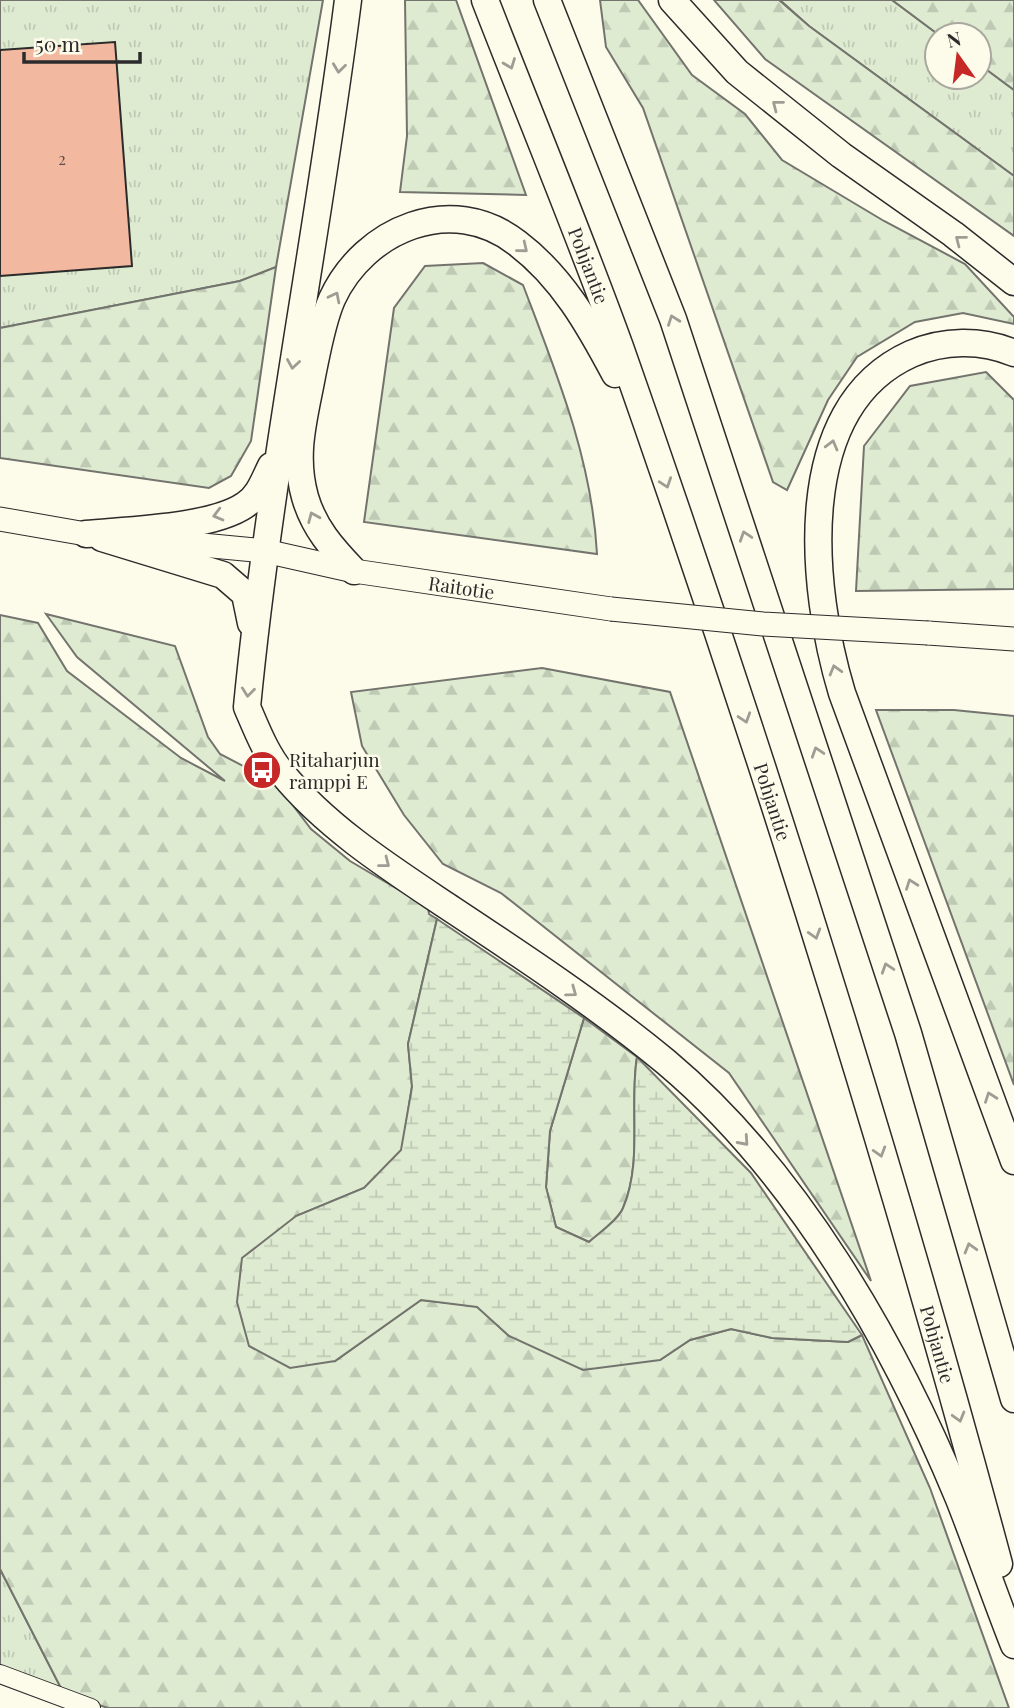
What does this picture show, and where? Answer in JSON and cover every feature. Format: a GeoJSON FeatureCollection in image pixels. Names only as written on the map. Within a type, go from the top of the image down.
{"type":"FeatureCollection","features":[{"type":"Feature","properties":{"kind":"highway"},"geometry":{"type":"LineString","coordinates":[[348,0],[331,132],[278,451],[247,707],[261,741],[280,771],[306,799],[398,873],[527,960],[666,1063],[725,1119],[786,1192],[824,1243],[914,1402],[958,1499],[1014,1645]]}},
{"type":"Feature","properties":{"kind":"highway","name":"Pohjantie"},"geometry":{"type":"LineString","coordinates":[[485,0],[619,344],[802,890],[954,1400],[1014,1620]]}},
{"type":"Feature","properties":{"kind":"highway"},"geometry":{"type":"LineString","coordinates":[[547,0],[673,320],[908,1033],[1014,1399]]}},
{"type":"Feature","properties":{"kind":"highway"},"geometry":{"type":"LineString","coordinates":[[672,0],[737,72],[841,155],[953,234],[1014,282]]}},
{"type":"Feature","properties":{"kind":"highway"},"geometry":{"type":"LineString","coordinates":[[354,571],[323,539],[305,497],[297,453],[314,368],[332,300],[356,262],[398,230],[430,219],[481,224],[523,248],[541,263],[571,298],[653,444]]}},
{"type":"Feature","properties":{"kind":"highway"},"geometry":{"type":"LineString","coordinates":[[1014,353],[977,343],[936,345],[884,368],[866,384],[843,414],[831,449],[824,481],[820,551],[827,642],[842,693],[1014,1161]]}},
{"type":"Feature","properties":{"kind":"highway"},"geometry":{"type":"LineString","coordinates":[[86,534],[177,525],[235,510],[244,506],[259,491],[278,451]]}},
{"type":"Feature","properties":{"kind":"highway"},"geometry":{"type":"LineString","coordinates":[[86,534],[223,575],[245,594],[254,640]]}},
{"type":"Feature","properties":{"kind":"main road","name":"Raitotie"},"geometry":{"type":"LineString","coordinates":[[0,519],[86,534],[265,551],[354,571],[611,609],[763,624],[1014,639]]}},
{"type":"Feature","properties":{"kind":"main road","name":"Raitotie"},"geometry":{"type":"LineString","coordinates":[[928,633],[1014,625]]}},
{"type":"Feature","properties":{"kind":"street"},"geometry":{"type":"LineString","coordinates":[[0,1674],[91,1708]]}},
{"type":"Feature","properties":{"kind":"green space"},"geometry":{"type":"Polygon","coordinates":[[[0,0],[323,0],[276,267],[240,281],[0,328],[0,0]]]}},
{"type":"Feature","properties":{"kind":"green space"},"geometry":{"type":"Polygon","coordinates":[[[405,0],[456,0],[526,195],[400,192],[407,136],[405,0]]]}},
{"type":"Feature","properties":{"kind":"green space"},"geometry":{"type":"Polygon","coordinates":[[[600,0],[638,0],[692,75],[745,114],[782,160],[884,221],[965,264],[1014,317],[1014,324],[963,313],[915,322],[857,357],[828,400],[787,490],[773,482],[643,108],[606,47],[600,0]]]}},
{"type":"Feature","properties":{"kind":"green space"},"geometry":{"type":"Polygon","coordinates":[[[714,0],[779,0],[809,26],[1014,176],[1014,236],[765,59],[714,0]]]}},
{"type":"Feature","properties":{"kind":"green space"},"geometry":{"type":"Polygon","coordinates":[[[780,0],[892,0],[923,23],[923,91],[993,91],[993,74],[1014,90],[1014,176],[809,26],[780,0]]]}},
{"type":"Feature","properties":{"kind":"green space"},"geometry":{"type":"Polygon","coordinates":[[[892,0],[1014,0],[1014,90],[993,74],[993,21],[923,23],[892,0]]]}},
{"type":"Feature","properties":{"kind":"green space"},"geometry":{"type":"Polygon","coordinates":[[[483,263],[523,285],[571,416],[588,484],[597,554],[364,522],[394,308],[425,266],[483,263]]]}},
{"type":"Feature","properties":{"kind":"green space"},"geometry":{"type":"Polygon","coordinates":[[[276,267],[251,441],[231,476],[209,488],[0,458],[0,328],[240,281],[276,267]]]}},
{"type":"Feature","properties":{"kind":"green space"},"geometry":{"type":"Polygon","coordinates":[[[986,372],[1014,400],[1014,589],[856,591],[864,446],[910,386],[986,372]]]}},
{"type":"Feature","properties":{"kind":"green space"},"geometry":{"type":"Polygon","coordinates":[[[46,614],[175,646],[208,737],[220,754],[276,783],[311,829],[350,861],[428,907],[429,914],[437,919],[408,1044],[412,1086],[402,1150],[364,1188],[296,1216],[335,1361],[421,1300],[477,1306],[509,1336],[660,1360],[690,1340],[731,1329],[772,1338],[848,1342],[862,1335],[930,1488],[1009,1708],[108,1708],[64,1694],[0,1569],[0,615],[38,623],[67,671],[181,758],[225,781],[77,657],[46,614]]]}},
{"type":"Feature","properties":{"kind":"green space"},"geometry":{"type":"Polygon","coordinates":[[[542,668],[670,692],[871,1281],[729,1073],[501,893],[443,864],[404,815],[362,746],[351,692],[542,668]]]}},
{"type":"Feature","properties":{"kind":"green space"},"geometry":{"type":"Polygon","coordinates":[[[876,710],[954,710],[1014,716],[1014,1085],[876,710]]]}},
{"type":"Feature","properties":{"kind":"green space"},"geometry":{"type":"Polygon","coordinates":[[[437,919],[584,1018],[550,1131],[546,1187],[556,1227],[589,1242],[621,1213],[629,1190],[634,1153],[637,1057],[751,1173],[862,1335],[848,1342],[772,1338],[731,1329],[690,1340],[660,1360],[583,1370],[509,1336],[477,1307],[421,1300],[335,1361],[290,1368],[249,1346],[237,1302],[242,1258],[296,1216],[364,1188],[401,1150],[412,1087],[408,1044],[437,919]]]}},
{"type":"Feature","properties":{"kind":"green space"},"geometry":{"type":"Polygon","coordinates":[[[584,1018],[637,1057],[634,1153],[629,1190],[617,1218],[589,1242],[556,1227],[546,1188],[550,1131],[584,1018]]]}},
{"type":"Feature","properties":{"kind":"green space"},"geometry":{"type":"Polygon","coordinates":[[[0,1569],[64,1694],[0,1668],[0,1569]]]}},
{"type":"Feature","properties":{"kind":"building"},"geometry":{"type":"Polygon","coordinates":[[[115,42],[132,266],[0,276],[0,50],[115,42]]]}},
{"type":"Feature","properties":{"kind":"place","name":"Ritaharjun ramppi E"},"geometry":{"type":"Point","coordinates":[262,770]}}]}
